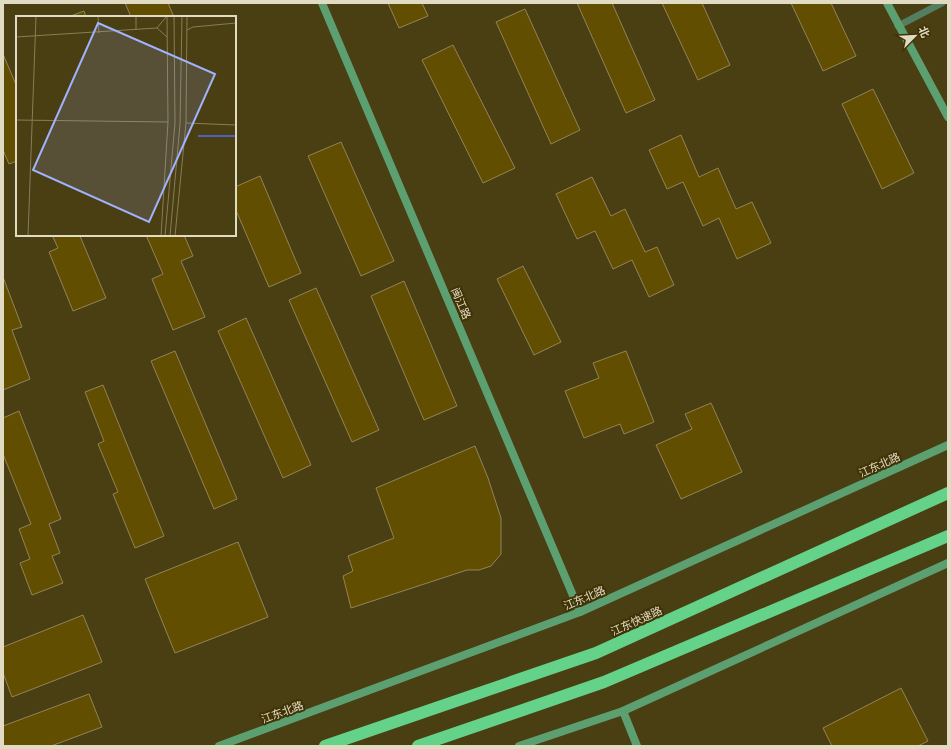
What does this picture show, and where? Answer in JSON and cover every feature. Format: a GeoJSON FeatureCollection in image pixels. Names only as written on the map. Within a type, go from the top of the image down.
{"type":"FeatureCollection","features":[{"type":"Feature","properties":{"kind":"highway","name":"江东快速路"},"geometry":{"type":"LineString","coordinates":[[325,746],[596,653],[948,493]]}},
{"type":"Feature","properties":{"kind":"highway"},"geometry":{"type":"LineString","coordinates":[[418,746],[604,682],[948,536]]}},
{"type":"Feature","properties":{"kind":"main road","name":"闽江路"},"geometry":{"type":"LineString","coordinates":[[322,3],[580,612]]}},
{"type":"Feature","properties":{"kind":"main road"},"geometry":{"type":"LineString","coordinates":[[887,3],[948,117]]}},
{"type":"Feature","properties":{"kind":"main road","name":"江东北路"},"geometry":{"type":"LineString","coordinates":[[219,746],[580,612],[948,445]]}},
{"type":"Feature","properties":{"kind":"main road"},"geometry":{"type":"LineString","coordinates":[[519,746],[623,711],[948,563]]}},
{"type":"Feature","properties":{"kind":"main road"},"geometry":{"type":"LineString","coordinates":[[623,711],[637,746]]}},
{"type":"Feature","properties":{"kind":"lane"},"geometry":{"type":"LineString","coordinates":[[898,26],[942,3]]}},
{"type":"Feature","properties":{"kind":"building"},"geometry":{"type":"Polygon","coordinates":[[[125,3],[168,3],[174,16],[131,16],[125,3]]]}},
{"type":"Feature","properties":{"kind":"building"},"geometry":{"type":"Polygon","coordinates":[[[388,3],[422,3],[428,16],[399,28],[388,3]]]}},
{"type":"Feature","properties":{"kind":"building"},"geometry":{"type":"Polygon","coordinates":[[[577,3],[612,3],[655,100],[626,113],[577,3]]]}},
{"type":"Feature","properties":{"kind":"building"},"geometry":{"type":"Polygon","coordinates":[[[662,3],[702,3],[730,65],[698,80],[662,3]]]}},
{"type":"Feature","properties":{"kind":"building"},"geometry":{"type":"Polygon","coordinates":[[[791,3],[831,3],[856,56],[823,71],[791,3]]]}},
{"type":"Feature","properties":{"kind":"building"},"geometry":{"type":"Polygon","coordinates":[[[525,9],[580,130],[551,144],[496,22],[525,9]]]}},
{"type":"Feature","properties":{"kind":"building"},"geometry":{"type":"Polygon","coordinates":[[[84,11],[86,16],[71,16],[84,11]]]}},
{"type":"Feature","properties":{"kind":"building"},"geometry":{"type":"Polygon","coordinates":[[[453,45],[515,168],[483,183],[422,60],[453,45]]]}},
{"type":"Feature","properties":{"kind":"building"},"geometry":{"type":"Polygon","coordinates":[[[3,54],[16,85],[16,161],[9,164],[3,150],[3,54]]]}},
{"type":"Feature","properties":{"kind":"building"},"geometry":{"type":"Polygon","coordinates":[[[873,89],[914,173],[882,189],[842,104],[873,89]]]}},
{"type":"Feature","properties":{"kind":"building"},"geometry":{"type":"Polygon","coordinates":[[[681,135],[699,177],[718,168],[736,209],[752,202],[771,243],[737,259],[719,218],[703,226],[683,182],[667,189],[649,150],[681,135]]]}},
{"type":"Feature","properties":{"kind":"building"},"geometry":{"type":"Polygon","coordinates":[[[341,142],[394,261],[361,276],[308,156],[341,142]]]}},
{"type":"Feature","properties":{"kind":"building"},"geometry":{"type":"Polygon","coordinates":[[[260,176],[301,273],[269,287],[236,210],[236,187],[260,176]]]}},
{"type":"Feature","properties":{"kind":"building"},"geometry":{"type":"Polygon","coordinates":[[[592,177],[611,216],[625,209],[645,252],[657,247],[674,285],[649,297],[632,260],[613,269],[595,231],[577,239],[556,194],[592,177]]]}},
{"type":"Feature","properties":{"kind":"building"},"geometry":{"type":"Polygon","coordinates":[[[52,236],[80,236],[106,298],[73,311],[49,252],[58,248],[52,236]]]}},
{"type":"Feature","properties":{"kind":"building"},"geometry":{"type":"Polygon","coordinates":[[[146,236],[184,236],[193,256],[181,261],[205,317],[173,330],[152,279],[163,274],[146,236]]]}},
{"type":"Feature","properties":{"kind":"building"},"geometry":{"type":"Polygon","coordinates":[[[523,266],[561,342],[534,355],[497,279],[523,266]]]}},
{"type":"Feature","properties":{"kind":"building"},"geometry":{"type":"Polygon","coordinates":[[[3,277],[22,327],[12,330],[30,379],[3,390],[3,277]]]}},
{"type":"Feature","properties":{"kind":"building"},"geometry":{"type":"Polygon","coordinates":[[[404,281],[457,406],[424,420],[371,296],[404,281]]]}},
{"type":"Feature","properties":{"kind":"building"},"geometry":{"type":"Polygon","coordinates":[[[316,288],[379,430],[352,442],[289,300],[316,288]]]}},
{"type":"Feature","properties":{"kind":"building"},"geometry":{"type":"Polygon","coordinates":[[[246,318],[311,465],[283,478],[218,331],[246,318]]]}},
{"type":"Feature","properties":{"kind":"building"},"geometry":{"type":"Polygon","coordinates":[[[175,351],[237,499],[214,509],[151,361],[175,351]]]}},
{"type":"Feature","properties":{"kind":"building"},"geometry":{"type":"Polygon","coordinates":[[[626,351],[654,422],[624,434],[620,424],[584,438],[565,391],[599,378],[593,363],[626,351]]]}},
{"type":"Feature","properties":{"kind":"building"},"geometry":{"type":"Polygon","coordinates":[[[103,385],[164,536],[135,548],[113,494],[118,492],[98,444],[104,441],[85,392],[103,385]]]}},
{"type":"Feature","properties":{"kind":"building"},"geometry":{"type":"Polygon","coordinates":[[[711,403],[742,472],[681,499],[656,445],[692,429],[685,414],[711,403]]]}},
{"type":"Feature","properties":{"kind":"building"},"geometry":{"type":"Polygon","coordinates":[[[19,411],[61,519],[49,524],[60,553],[52,556],[63,583],[32,595],[20,563],[30,559],[19,529],[31,524],[3,454],[3,418],[19,411]]]}},
{"type":"Feature","properties":{"kind":"building"},"geometry":{"type":"Polygon","coordinates":[[[475,446],[488,478],[501,518],[501,554],[491,566],[479,570],[467,570],[351,608],[343,576],[353,571],[348,556],[394,538],[376,488],[475,446]]]}},
{"type":"Feature","properties":{"kind":"building"},"geometry":{"type":"Polygon","coordinates":[[[238,542],[268,617],[175,653],[145,579],[238,542]]]}},
{"type":"Feature","properties":{"kind":"building"},"geometry":{"type":"Polygon","coordinates":[[[83,615],[102,662],[12,697],[3,673],[3,647],[83,615]]]}},
{"type":"Feature","properties":{"kind":"building"},"geometry":{"type":"Polygon","coordinates":[[[901,688],[928,741],[918,746],[832,746],[823,728],[901,688]]]}},
{"type":"Feature","properties":{"kind":"building"},"geometry":{"type":"Polygon","coordinates":[[[89,694],[102,727],[51,746],[3,746],[3,726],[89,694]]]}}]}
